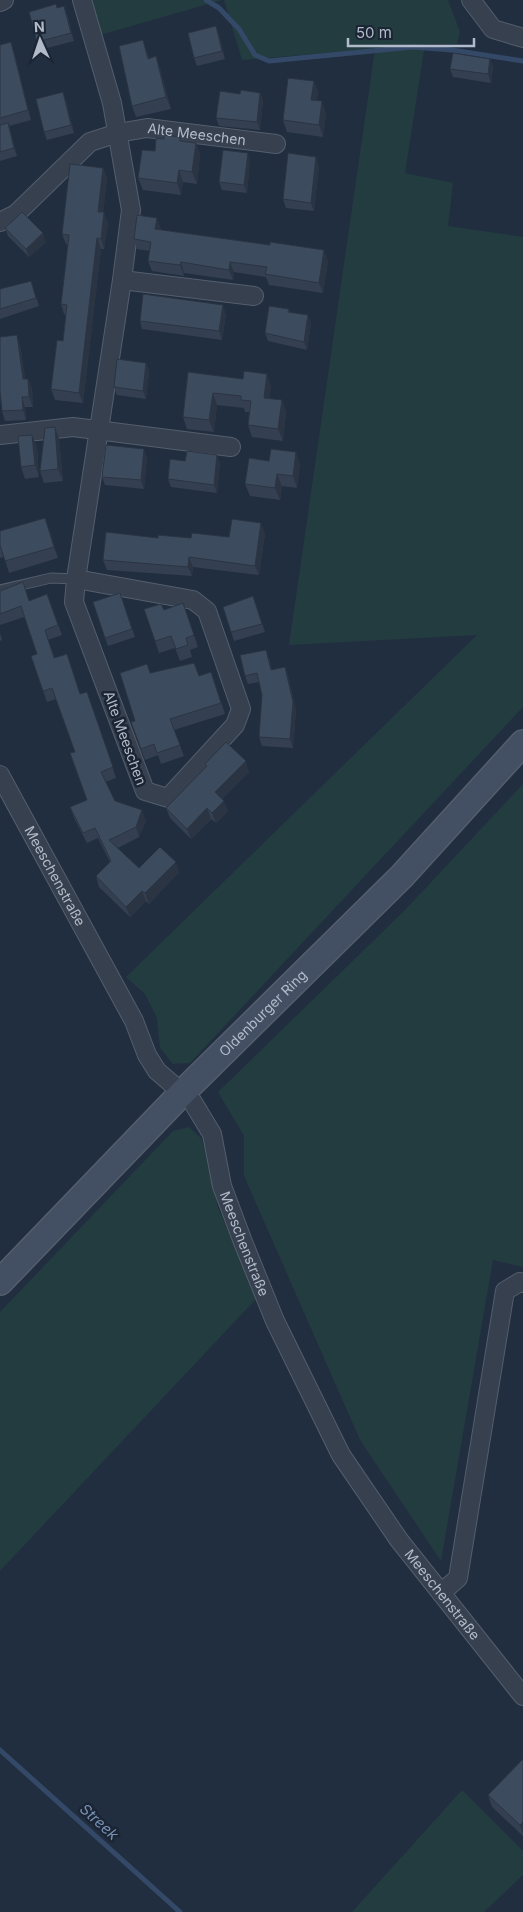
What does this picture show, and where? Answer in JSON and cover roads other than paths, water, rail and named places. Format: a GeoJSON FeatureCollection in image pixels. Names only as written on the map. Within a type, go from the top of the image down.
{"type":"FeatureCollection","features":[{"type":"Feature","properties":{"kind":"main road","name":"Oldenburger Ring"},"geometry":{"type":"LineString","coordinates":[[0,1282],[182,1093],[402,876],[523,743]]}},
{"type":"Feature","properties":{"kind":"street"},"geometry":{"type":"LineString","coordinates":[[0,2],[4,0]]}},
{"type":"Feature","properties":{"kind":"street","name":"Alte Meeschen"},"geometry":{"type":"LineString","coordinates":[[76,579],[193,600],[207,611],[241,709],[235,724],[168,798],[145,791],[74,602],[76,579],[131,210],[112,103],[82,0]]}},
{"type":"Feature","properties":{"kind":"street"},"geometry":{"type":"LineString","coordinates":[[471,0],[493,29],[523,38]]}},
{"type":"Feature","properties":{"kind":"street","name":"Alte Meeschen"},"geometry":{"type":"LineString","coordinates":[[0,222],[16,214],[90,142],[118,133],[147,128],[276,144]]}},
{"type":"Feature","properties":{"kind":"street"},"geometry":{"type":"LineString","coordinates":[[122,280],[254,296]]}},
{"type":"Feature","properties":{"kind":"street"},"geometry":{"type":"LineString","coordinates":[[0,435],[73,427],[230,448]]}},
{"type":"Feature","properties":{"kind":"street","name":"Meeschenstraße"},"geometry":{"type":"LineString","coordinates":[[0,775],[134,1021],[147,1055],[157,1071],[192,1101],[212,1134],[222,1186],[243,1242],[275,1321],[341,1455],[399,1540],[523,1696]]}},
{"type":"Feature","properties":{"kind":"street"},"geometry":{"type":"LineString","coordinates":[[441,1593],[458,1578],[505,1291],[520,1282],[523,1283]]}},
{"type":"Feature","properties":{"kind":"lane"},"geometry":{"type":"LineString","coordinates":[[0,590],[51,578],[76,579]]}},
{"type":"Feature","properties":{"kind":"waterway"},"geometry":{"type":"LineString","coordinates":[[206,0],[219,8],[239,29],[255,55],[269,61],[413,47],[452,50],[523,61]]}},
{"type":"Feature","properties":{"kind":"waterway","name":"Streek"},"geometry":{"type":"LineString","coordinates":[[0,1750],[180,1912]]}}]}
